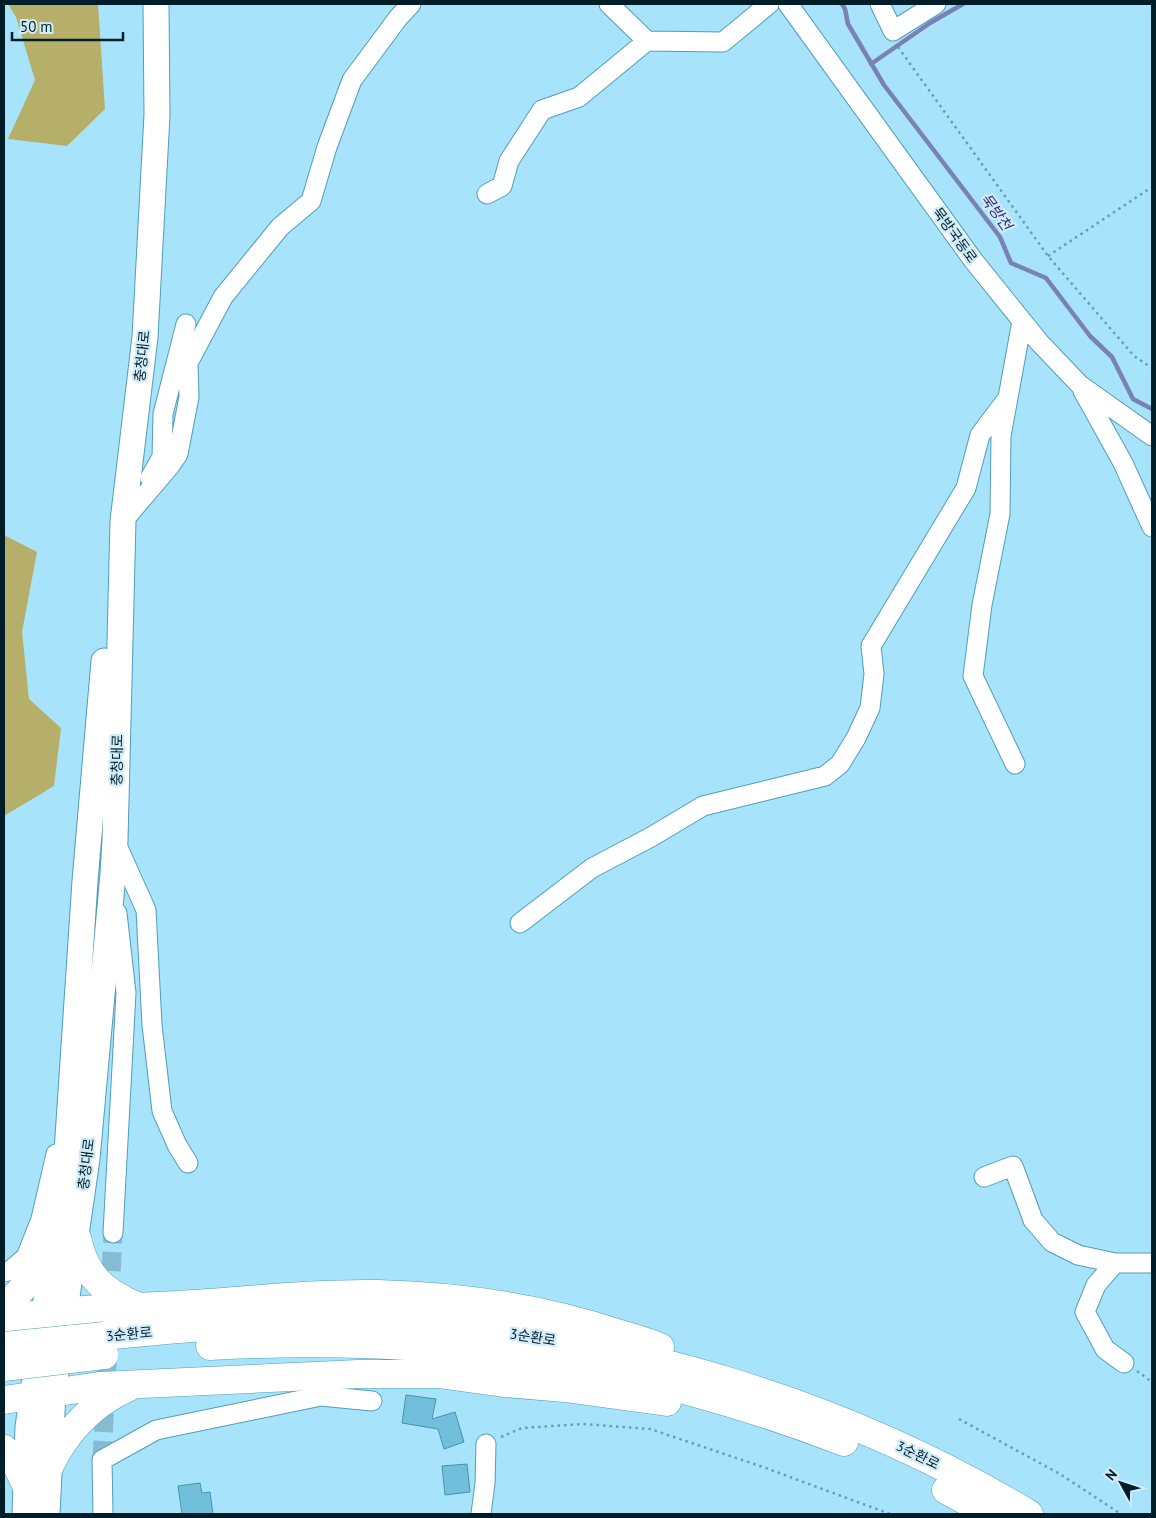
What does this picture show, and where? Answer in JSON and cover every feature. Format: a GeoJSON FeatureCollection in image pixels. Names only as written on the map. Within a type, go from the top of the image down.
{"type":"FeatureCollection","features":[{"type":"Feature","properties":{"kind":"highway"},"geometry":{"type":"LineString","coordinates":[[139,1307],[108,1291],[91,1275],[67,1231],[22,1289],[7,1315],[25,1397],[99,1386],[134,1384],[358,1374],[438,1374],[643,1398],[718,1410],[818,1433]]}},
{"type":"Feature","properties":{"kind":"highway"},"geometry":{"type":"LineString","coordinates":[[7,1315],[294,1296],[378,1294],[430,1297],[549,1314],[598,1326],[656,1345],[790,1402]]}},
{"type":"Feature","properties":{"kind":"highway"},"geometry":{"type":"LineString","coordinates":[[98,1309],[99,1386]]}},
{"type":"Feature","properties":{"kind":"highway","name":"3순환로"},"geometry":{"type":"LineString","coordinates":[[4,1367],[104,1346],[254,1324],[328,1321],[406,1323],[472,1328],[563,1342],[633,1356],[718,1378],[790,1402],[877,1435],[1002,1498],[1029,1514]]}},
{"type":"Feature","properties":{"kind":"highway","name":"3순환로"},"geometry":{"type":"LineString","coordinates":[[4,1346],[104,1346],[167,1349],[316,1342],[384,1343],[456,1348],[600,1370],[704,1396],[818,1433],[884,1458],[990,1514]]}},
{"type":"Feature","properties":{"kind":"highway"},"geometry":{"type":"LineString","coordinates":[[49,1467],[63,1440],[87,1413],[108,1398],[134,1384]]}},
{"type":"Feature","properties":{"kind":"highway"},"geometry":{"type":"LineString","coordinates":[[4,1449],[16,1464],[26,1485]]}},
{"type":"Feature","properties":{"kind":"main road","name":"충청대로"},"geometry":{"type":"LineString","coordinates":[[67,1231],[66,1152],[85,881],[116,523],[129,325],[140,111],[139,4]]}},
{"type":"Feature","properties":{"kind":"main road","name":"충청대로"},"geometry":{"type":"LineString","coordinates":[[25,1514],[28,1427],[25,1397],[55,1312],[67,1231],[87,1159],[113,874],[129,514],[145,337],[157,115],[156,4]]}},
{"type":"Feature","properties":{"kind":"main road","name":"충청대로"},"geometry":{"type":"LineString","coordinates":[[25,1397],[49,1467],[46,1514]]}},
{"type":"Feature","properties":{"kind":"street"},"geometry":{"type":"LineString","coordinates":[[129,514],[178,454],[189,397],[188,363],[223,297],[280,227],[311,201],[327,146],[352,80],[398,18],[411,4]]}},
{"type":"Feature","properties":{"kind":"street"},"geometry":{"type":"LineString","coordinates":[[609,4],[647,41]]}},
{"type":"Feature","properties":{"kind":"street"},"geometry":{"type":"LineString","coordinates":[[487,194],[502,186],[509,160],[542,110],[579,97],[647,41],[723,42],[769,4]]}},
{"type":"Feature","properties":{"kind":"street","name":"묵방국동로"},"geometry":{"type":"LineString","coordinates":[[788,4],[973,260],[1039,342],[1080,385],[1152,436]]}},
{"type":"Feature","properties":{"kind":"street"},"geometry":{"type":"LineString","coordinates":[[880,4],[893,31],[936,4]]}},
{"type":"Feature","properties":{"kind":"street"},"geometry":{"type":"LineString","coordinates":[[1014,764],[973,676],[982,606],[1000,514],[1001,436],[1022,321]]}},
{"type":"Feature","properties":{"kind":"street"},"geometry":{"type":"LineString","coordinates":[[129,514],[162,457],[163,414],[186,324]]}},
{"type":"Feature","properties":{"kind":"street"},"geometry":{"type":"LineString","coordinates":[[1080,385],[1124,463],[1152,527]]}},
{"type":"Feature","properties":{"kind":"street"},"geometry":{"type":"LineString","coordinates":[[520,923],[592,868],[703,806],[825,776],[840,764],[856,738],[870,708],[874,674],[871,646],[966,488],[980,435],[1007,399]]}},
{"type":"Feature","properties":{"kind":"street"},"geometry":{"type":"LineString","coordinates":[[115,840],[146,910],[152,1024],[162,1111],[177,1145],[188,1163]]}},
{"type":"Feature","properties":{"kind":"street"},"geometry":{"type":"LineString","coordinates":[[113,874],[126,993],[114,1233]]}},
{"type":"Feature","properties":{"kind":"street"},"geometry":{"type":"LineString","coordinates":[[4,1272],[11,1270],[26,1257],[41,1219],[53,1169],[73,1056]]}},
{"type":"Feature","properties":{"kind":"street"},"geometry":{"type":"LineString","coordinates":[[984,1177],[1013,1166],[1033,1220],[1052,1242],[1078,1255],[1115,1264],[1152,1263]]}},
{"type":"Feature","properties":{"kind":"street"},"geometry":{"type":"LineString","coordinates":[[1115,1264],[1096,1285],[1085,1312],[1105,1350],[1124,1363]]}},
{"type":"Feature","properties":{"kind":"street"},"geometry":{"type":"LineString","coordinates":[[103,1514],[102,1460],[156,1430],[321,1396],[372,1401]]}},
{"type":"Feature","properties":{"kind":"street"},"geometry":{"type":"LineString","coordinates":[[481,1514],[485,1482],[486,1444]]}},
{"type":"Feature","properties":{"kind":"street"},"geometry":{"type":"LineString","coordinates":[[14,1514],[15,1503],[26,1485]]}},
{"type":"Feature","properties":{"kind":"path"},"geometry":{"type":"LineString","coordinates":[[903,54],[1048,256],[1134,356],[1152,368]]}},
{"type":"Feature","properties":{"kind":"path"},"geometry":{"type":"LineString","coordinates":[[1048,256],[1152,187]]}},
{"type":"Feature","properties":{"kind":"path"},"geometry":{"type":"LineString","coordinates":[[960,1419],[1060,1474],[1121,1514]]}},
{"type":"Feature","properties":{"kind":"path"},"geometry":{"type":"LineString","coordinates":[[486,1444],[522,1428],[583,1424],[650,1429],[763,1466],[890,1514]]}},
{"type":"Feature","properties":{"kind":"shaded area"},"geometry":{"type":"Polygon","coordinates":[[[8,4],[98,4],[105,109],[67,146],[8,139],[35,80],[16,17],[8,4]]]}},
{"type":"Feature","properties":{"kind":"shaded area"},"geometry":{"type":"Polygon","coordinates":[[[4,535],[37,552],[22,632],[29,699],[61,728],[54,786],[4,816],[4,535]]]}},
{"type":"Feature","properties":{"kind":"building"},"geometry":{"type":"Polygon","coordinates":[[[406,1395],[436,1399],[432,1419],[455,1412],[464,1442],[444,1449],[438,1429],[402,1423],[406,1395]]]}},
{"type":"Feature","properties":{"kind":"building"},"geometry":{"type":"Polygon","coordinates":[[[467,1464],[470,1492],[445,1495],[442,1466],[467,1464]]]}},
{"type":"Feature","properties":{"kind":"building"},"geometry":{"type":"Polygon","coordinates":[[[200,1483],[202,1493],[210,1492],[213,1514],[182,1514],[178,1486],[200,1483]]]}},
{"type":"Feature","properties":{"kind":"waterway","name":"묵방천"},"geometry":{"type":"LineString","coordinates":[[842,4],[848,24],[884,85],[1000,237],[1011,263],[1046,278],[1090,336],[1112,357],[1133,399],[1152,409]]}},
{"type":"Feature","properties":{"kind":"waterway"},"geometry":{"type":"LineString","coordinates":[[871,64],[930,23],[963,4]]}},
{"type":"Feature","properties":{"kind":"tunnel"},"geometry":{"type":"LineString","coordinates":[[110,1299],[113,1233]]}},
{"type":"Feature","properties":{"kind":"tunnel"},"geometry":{"type":"LineString","coordinates":[[102,1460],[108,1344]]}}]}
